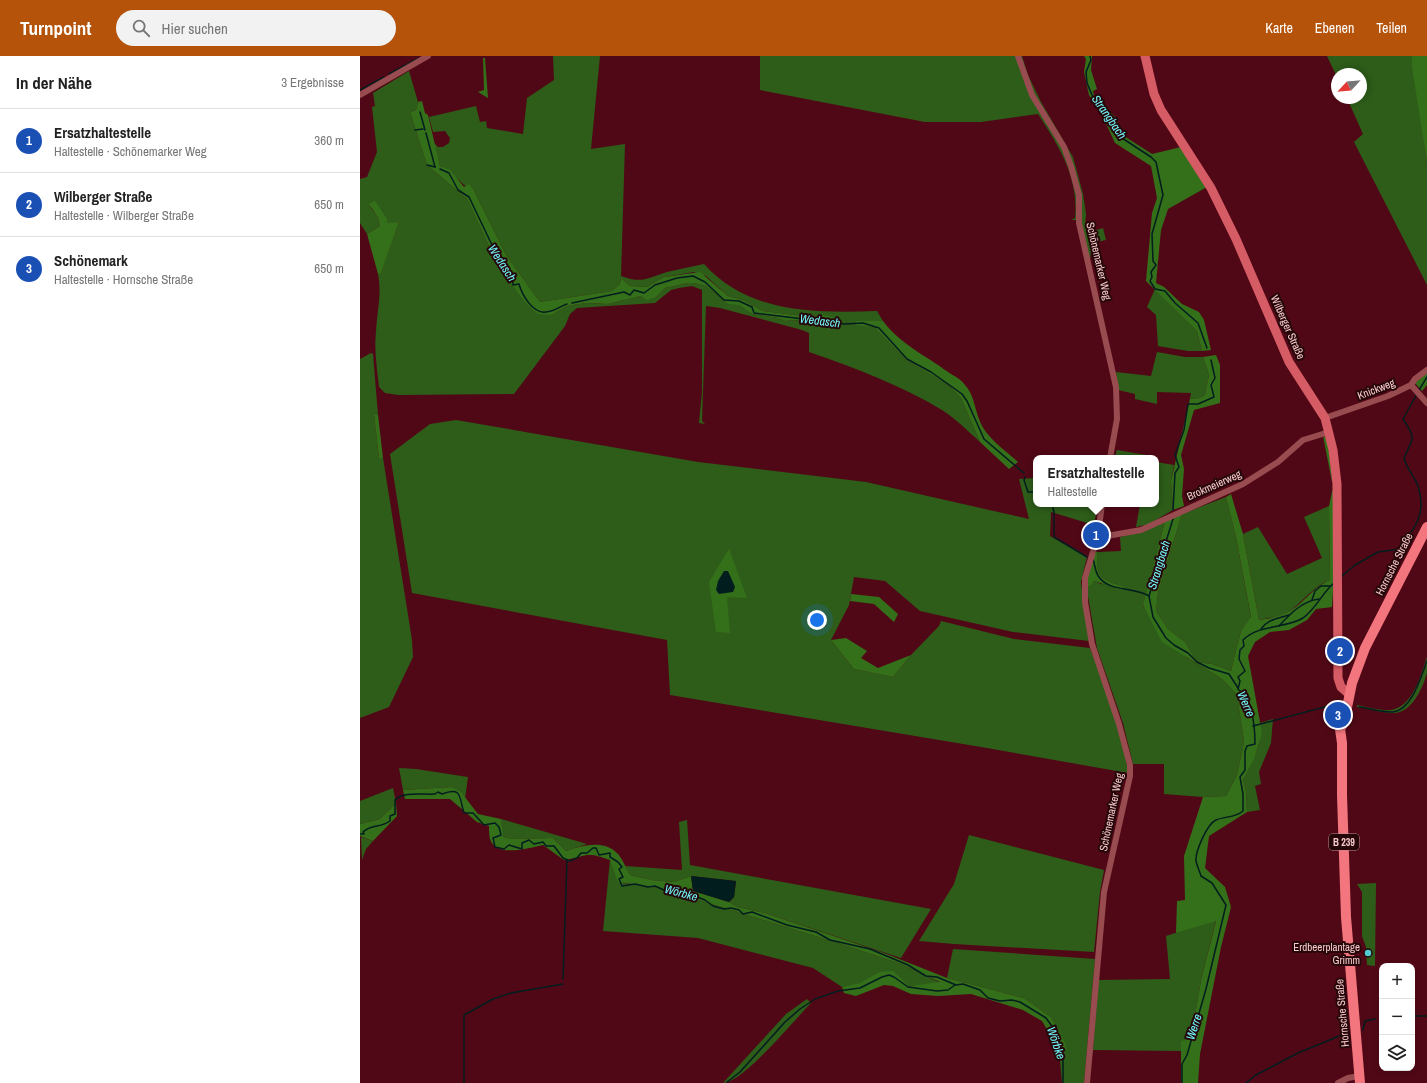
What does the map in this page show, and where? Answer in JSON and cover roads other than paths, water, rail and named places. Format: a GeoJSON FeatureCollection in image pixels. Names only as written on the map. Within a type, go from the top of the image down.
{"type":"FeatureCollection","features":[{"type":"Feature","properties":{"kind":"main road","name":"Hornsche Straße"},"geometry":{"type":"LineString","coordinates":[[1360,1080],[1348,941],[1342,795],[1342,743],[1340,732],[1344,722],[1349,694],[1360,659],[1427,527]]}},
{"type":"Feature","properties":{"kind":"street"},"geometry":{"type":"LineString","coordinates":[[360,95],[428,56]]}},
{"type":"Feature","properties":{"kind":"street","name":"Schönemarker Weg"},"geometry":{"type":"LineString","coordinates":[[1018,56],[1032,95],[1066,153],[1077,186],[1080,203],[1079,223],[1116,387],[1117,419],[1111,455]]}},
{"type":"Feature","properties":{"kind":"street","name":"Wilberger Straße"},"geometry":{"type":"LineString","coordinates":[[1144,56],[1153,89],[1161,110],[1214,194],[1236,239],[1289,362],[1325,418],[1329,432],[1337,484],[1338,678],[1341,687],[1349,694]]}},
{"type":"Feature","properties":{"kind":"street","name":"Knickweg"},"geometry":{"type":"LineString","coordinates":[[1325,418],[1382,398],[1415,389],[1415,379],[1427,370]]}},
{"type":"Feature","properties":{"kind":"street"},"geometry":{"type":"LineString","coordinates":[[1415,389],[1427,403]]}},
{"type":"Feature","properties":{"kind":"street","name":"Brokmeierweg"},"geometry":{"type":"LineString","coordinates":[[1098,534],[1107,536],[1141,530],[1243,484],[1278,462],[1304,440],[1329,432]]}},
{"type":"Feature","properties":{"kind":"street","name":"Schönemarker Weg"},"geometry":{"type":"LineString","coordinates":[[1087,1083],[1104,892],[1130,776],[1130,765],[1119,724],[1092,644],[1085,602],[1085,578],[1098,534],[1102,507]]}},
{"type":"Feature","properties":{"kind":"street"},"geometry":{"type":"LineString","coordinates":[[1338,1083],[1348,1078],[1360,1080]]}},
{"type":"Feature","properties":{"kind":"water"},"geometry":{"type":"Polygon","coordinates":[[[724,571],[728,571],[735,587],[733,592],[719,594],[716,590],[718,581],[724,571]]]}},
{"type":"Feature","properties":{"kind":"water"},"geometry":{"type":"Polygon","coordinates":[[[691,876],[736,881],[734,897],[729,902],[693,891],[691,876]]]}},
{"type":"Feature","properties":{"kind":"waterway","name":"Strangbach"},"geometry":{"type":"LineString","coordinates":[[1090,56],[1091,60],[1086,72],[1087,83],[1092,95],[1111,115],[1122,138],[1151,157],[1156,162],[1163,195],[1152,234],[1153,261],[1156,265],[1151,272],[1152,277],[1150,281],[1155,289],[1165,291],[1175,303],[1198,323],[1207,348]]}},
{"type":"Feature","properties":{"kind":"waterway"},"geometry":{"type":"LineString","coordinates":[[389,74],[419,58]]}},
{"type":"Feature","properties":{"kind":"waterway"},"geometry":{"type":"LineString","coordinates":[[360,90],[384,77]]}},
{"type":"Feature","properties":{"kind":"waterway"},"geometry":{"type":"LineString","coordinates":[[420,112],[425,130]]}},
{"type":"Feature","properties":{"kind":"waterway"},"geometry":{"type":"LineString","coordinates":[[415,130],[423,129]]}},
{"type":"Feature","properties":{"kind":"waterway"},"geometry":{"type":"LineString","coordinates":[[426,133],[435,167]]}},
{"type":"Feature","properties":{"kind":"waterway"},"geometry":{"type":"LineString","coordinates":[[427,165],[435,167]]}},
{"type":"Feature","properties":{"kind":"waterway","name":"Wedasch"},"geometry":{"type":"LineString","coordinates":[[440,169],[449,173],[458,190],[469,197],[492,245],[497,259],[513,276],[513,285],[519,284],[525,298],[529,303],[541,312],[549,312],[567,304]]}},
{"type":"Feature","properties":{"kind":"waterway","name":"Wedasch"},"geometry":{"type":"LineString","coordinates":[[572,303],[624,292],[630,295],[634,290],[644,293],[655,285],[677,278],[693,276],[705,282],[724,300],[739,301],[752,307],[754,313],[845,324],[863,323],[879,328],[907,359],[931,372],[962,394],[967,401],[984,439],[1024,473]]}},
{"type":"Feature","properties":{"kind":"waterway","name":"Strangbach"},"geometry":{"type":"LineString","coordinates":[[1173,510],[1175,473],[1179,467],[1175,455],[1184,430],[1188,404],[1198,404],[1214,397],[1211,385],[1215,378],[1211,360]]}},
{"type":"Feature","properties":{"kind":"waterway","name":"Werre"},"geometry":{"type":"LineString","coordinates":[[1419,390],[1427,377]]}},
{"type":"Feature","properties":{"kind":"waterway","name":"Werre"},"geometry":{"type":"LineString","coordinates":[[1342,576],[1355,565],[1378,552],[1399,549],[1418,520],[1421,505],[1418,486],[1404,458],[1411,442],[1412,435],[1403,419],[1417,394]]}},
{"type":"Feature","properties":{"kind":"waterway","name":"Wedasch"},"geometry":{"type":"LineString","coordinates":[[1025,477],[1024,480],[1028,492],[1033,492]]}},
{"type":"Feature","properties":{"kind":"waterway","name":"Wedasch"},"geometry":{"type":"LineString","coordinates":[[1053,507],[1054,537],[1087,557]]}},
{"type":"Feature","properties":{"kind":"waterway","name":"Strangbach"},"geometry":{"type":"LineString","coordinates":[[1173,519],[1149,596],[1153,617],[1166,638],[1174,645],[1188,653],[1197,662],[1209,668],[1229,674],[1238,688]]}},
{"type":"Feature","properties":{"kind":"waterway","name":"Wedasch"},"geometry":{"type":"LineString","coordinates":[[1093,559],[1097,573],[1103,582],[1116,587],[1137,591],[1149,596]]}},
{"type":"Feature","properties":{"kind":"waterway","name":"Werre"},"geometry":{"type":"LineString","coordinates":[[1182,1083],[1182,1064],[1187,1055],[1206,989],[1226,905],[1212,883],[1201,876],[1196,863],[1197,851],[1205,832],[1216,820],[1237,815],[1243,811],[1243,794],[1240,777],[1245,770],[1245,751],[1247,746],[1255,744],[1254,722],[1250,707],[1247,700],[1238,689],[1240,681],[1238,677],[1245,671],[1239,659],[1240,650],[1244,646],[1243,640],[1257,631],[1288,624],[1303,618],[1312,610],[1334,583]]}},
{"type":"Feature","properties":{"kind":"waterway"},"geometry":{"type":"LineString","coordinates":[[1312,600],[1315,591],[1321,586],[1330,586]]}},
{"type":"Feature","properties":{"kind":"waterway"},"geometry":{"type":"LineString","coordinates":[[1279,626],[1302,605],[1319,599]]}},
{"type":"Feature","properties":{"kind":"waterway"},"geometry":{"type":"LineString","coordinates":[[1261,629],[1270,621],[1289,615]]}},
{"type":"Feature","properties":{"kind":"waterway"},"geometry":{"type":"LineString","coordinates":[[1359,707],[1389,712],[1400,710],[1411,699],[1427,661]]}},
{"type":"Feature","properties":{"kind":"waterway"},"geometry":{"type":"LineString","coordinates":[[1253,726],[1332,705]]}},
{"type":"Feature","properties":{"kind":"waterway","name":"Wörbke"},"geometry":{"type":"LineString","coordinates":[[360,834],[364,834],[363,832],[369,828],[383,825],[390,821],[390,816],[395,814],[395,800],[403,795],[435,794],[438,792],[442,794],[454,791],[459,795],[464,813],[473,813],[484,825],[495,823],[499,827],[501,835],[493,838],[495,847],[504,849],[509,845],[522,849],[522,843],[529,840],[534,844],[543,842],[546,846],[554,846],[563,858],[570,861],[577,858],[581,853],[587,853],[593,848],[596,848],[599,855],[610,853],[610,857],[618,862],[622,867],[619,869],[623,877],[619,879],[622,886],[635,884],[648,887],[655,886],[664,890],[692,895],[705,900],[713,906],[724,909],[731,908],[739,910],[743,914],[752,912],[787,925],[816,932],[830,940],[870,949],[908,965],[926,976],[937,977],[956,985],[963,984],[980,990],[988,998],[1000,1001],[1012,1000],[1020,1002],[1046,1018],[1054,1029],[1063,1058],[1063,1083]]}},
{"type":"Feature","properties":{"kind":"waterway"},"geometry":{"type":"LineString","coordinates":[[563,979],[567,860]]}},
{"type":"Feature","properties":{"kind":"waterway"},"geometry":{"type":"LineString","coordinates":[[727,1082],[740,1072],[785,1022],[815,999],[838,991],[860,988],[889,975],[908,987],[937,991],[948,990],[955,985]]}},
{"type":"Feature","properties":{"kind":"waterway"},"geometry":{"type":"LineString","coordinates":[[464,1083],[464,1015],[493,999],[511,993],[563,984]]}},
{"type":"Feature","properties":{"kind":"waterway"},"geometry":{"type":"LineString","coordinates":[[1415,1016],[1427,1016]]}},
{"type":"Feature","properties":{"kind":"waterway"},"geometry":{"type":"LineString","coordinates":[[1363,1030],[1365,1021],[1375,1019]]}},
{"type":"Feature","properties":{"kind":"waterway"},"geometry":{"type":"LineString","coordinates":[[1246,1083],[1256,1075],[1298,1053],[1349,1032]]}},
{"type":"Feature","properties":{"kind":"place","name":"Ersatzhaltestelle"},"geometry":{"type":"Point","coordinates":[1096,535]}},
{"type":"Feature","properties":{"kind":"place","name":"Wilberger Straße"},"geometry":{"type":"Point","coordinates":[1340,651]}},
{"type":"Feature","properties":{"kind":"place","name":"Schönemark"},"geometry":{"type":"Point","coordinates":[1338,715]}},
{"type":"Feature","properties":{"kind":"place","name":"Erdbeerplantage Grimm"},"geometry":{"type":"Point","coordinates":[1368,953]}}]}
